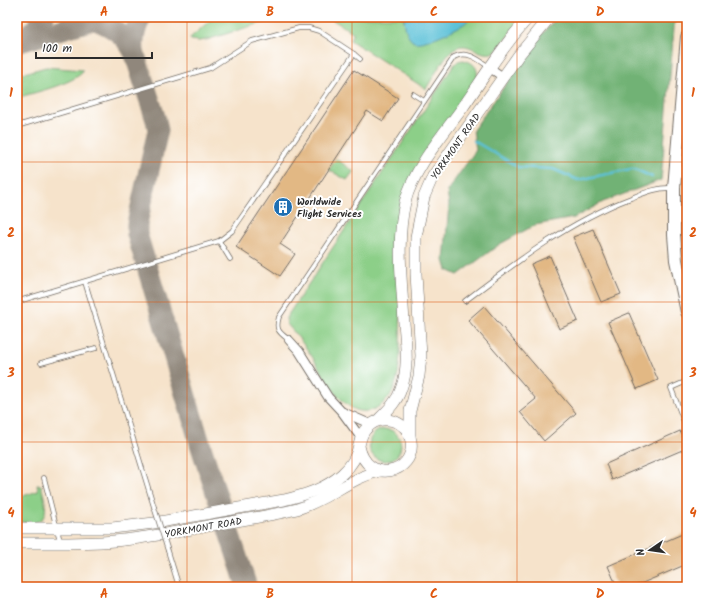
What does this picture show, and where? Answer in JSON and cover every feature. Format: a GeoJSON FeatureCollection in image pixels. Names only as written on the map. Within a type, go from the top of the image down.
{"type":"FeatureCollection","features":[{"type":"Feature","properties":{"kind":"main road"},"geometry":{"type":"LineString","coordinates":[[687,37],[684,105],[674,188],[674,235],[676,260],[687,312]]}},
{"type":"Feature","properties":{"kind":"street","name":"YORKMONT ROAD"},"geometry":{"type":"LineString","coordinates":[[17,528],[112,528],[159,522],[293,498],[314,492],[346,471],[364,430],[395,402],[402,389],[405,372],[406,345],[400,245],[403,215],[408,192],[418,171],[505,47],[529,17]]}},
{"type":"Feature","properties":{"kind":"street","name":"YORKMONT ROAD"},"geometry":{"type":"LineString","coordinates":[[17,543],[60,544],[115,541],[265,516],[298,508],[323,499],[356,479],[380,471],[392,470],[404,464],[409,457],[411,448],[410,411],[419,376],[421,356],[416,247],[417,227],[424,197],[433,176],[518,56],[550,17]]}},
{"type":"Feature","properties":{"kind":"street"},"geometry":{"type":"LineString","coordinates":[[490,68],[503,77]]}},
{"type":"Feature","properties":{"kind":"street"},"geometry":{"type":"LineString","coordinates":[[289,340],[299,351],[328,397],[342,412],[360,442],[361,454],[365,462],[372,468],[380,471]]}},
{"type":"Feature","properties":{"kind":"street"},"geometry":{"type":"LineString","coordinates":[[342,412],[374,422],[386,419],[395,421],[408,432],[411,440]]}},
{"type":"Feature","properties":{"kind":"lane"},"geometry":{"type":"LineString","coordinates":[[17,126],[210,68],[252,41],[299,28],[309,28],[319,31],[360,59]]}},
{"type":"Feature","properties":{"kind":"lane"},"geometry":{"type":"LineString","coordinates":[[17,296],[19,301],[219,241],[232,231],[354,54]]}},
{"type":"Feature","properties":{"kind":"lane"},"geometry":{"type":"LineString","coordinates":[[289,340],[279,332],[277,328],[279,317],[454,56],[459,54],[467,54],[476,58],[490,68]]}},
{"type":"Feature","properties":{"kind":"lane"},"geometry":{"type":"LineString","coordinates":[[413,94],[424,101]]}},
{"type":"Feature","properties":{"kind":"lane"},"geometry":{"type":"LineString","coordinates":[[465,301],[552,239],[606,208],[656,189],[666,187],[674,188]]}},
{"type":"Feature","properties":{"kind":"lane"},"geometry":{"type":"LineString","coordinates":[[219,241],[230,259]]}},
{"type":"Feature","properties":{"kind":"lane"},"geometry":{"type":"LineString","coordinates":[[85,282],[179,587]]}},
{"type":"Feature","properties":{"kind":"lane"},"geometry":{"type":"LineString","coordinates":[[41,363],[96,348]]}},
{"type":"Feature","properties":{"kind":"lane"},"geometry":{"type":"LineString","coordinates":[[687,381],[671,388],[687,429]]}},
{"type":"Feature","properties":{"kind":"lane"},"geometry":{"type":"LineString","coordinates":[[44,478],[60,544]]}},
{"type":"Feature","properties":{"kind":"green space"},"geometry":{"type":"Polygon","coordinates":[[[214,17],[281,17],[206,40],[191,40],[190,38],[214,17]]]}},
{"type":"Feature","properties":{"kind":"green space"},"geometry":{"type":"Polygon","coordinates":[[[328,17],[404,17],[404,21],[465,23],[471,17],[523,17],[496,51],[485,53],[464,46],[452,50],[426,89],[350,40],[354,33],[328,17]]]}},
{"type":"Feature","properties":{"kind":"green space"},"geometry":{"type":"Polygon","coordinates":[[[558,17],[675,17],[661,180],[603,202],[574,218],[535,225],[500,244],[458,275],[447,270],[444,260],[449,205],[447,191],[476,150],[473,130],[541,35],[558,17]]]}},
{"type":"Feature","properties":{"kind":"green space"},"geometry":{"type":"Polygon","coordinates":[[[463,60],[470,62],[477,69],[476,80],[402,203],[400,353],[396,382],[391,395],[381,405],[369,411],[359,411],[349,406],[332,388],[307,349],[287,324],[286,318],[454,65],[458,61],[463,60]]]}},
{"type":"Feature","properties":{"kind":"green space"},"geometry":{"type":"Polygon","coordinates":[[[46,67],[83,70],[83,72],[70,81],[17,98],[17,75],[46,67]]]}},
{"type":"Feature","properties":{"kind":"green space"},"geometry":{"type":"Polygon","coordinates":[[[336,159],[352,170],[353,172],[347,180],[329,170],[336,159]]]}},
{"type":"Feature","properties":{"kind":"green space"},"geometry":{"type":"Polygon","coordinates":[[[385,429],[396,434],[401,445],[396,456],[385,461],[374,456],[369,445],[374,434],[385,429]]]}},
{"type":"Feature","properties":{"kind":"green space"},"geometry":{"type":"Polygon","coordinates":[[[37,485],[41,485],[45,504],[45,514],[43,518],[39,521],[28,523],[17,522],[17,498],[38,491],[37,485]]]}},
{"type":"Feature","properties":{"kind":"water"},"geometry":{"type":"Polygon","coordinates":[[[404,17],[471,17],[464,24],[439,36],[424,41],[414,42],[409,38],[405,27],[404,17]]]}},
{"type":"Feature","properties":{"kind":"building","name":"Worldwide Flight Services"},"geometry":{"type":"Polygon","coordinates":[[[354,70],[398,98],[383,121],[367,111],[280,244],[295,254],[280,276],[236,247],[354,70]]]}},
{"type":"Feature","properties":{"kind":"building"},"geometry":{"type":"Polygon","coordinates":[[[593,229],[621,294],[601,302],[573,237],[593,229]]]}},
{"type":"Feature","properties":{"kind":"building"},"geometry":{"type":"Polygon","coordinates":[[[550,256],[578,321],[559,329],[531,264],[550,256]]]}},
{"type":"Feature","properties":{"kind":"building"},"geometry":{"type":"Polygon","coordinates":[[[484,306],[576,413],[544,441],[520,412],[536,399],[468,320],[484,306]]]}},
{"type":"Feature","properties":{"kind":"building"},"geometry":{"type":"Polygon","coordinates":[[[629,313],[658,380],[637,389],[608,322],[629,313]]]}},
{"type":"Feature","properties":{"kind":"building"},"geometry":{"type":"Polygon","coordinates":[[[680,431],[687,448],[612,480],[606,464],[680,431]]]}},
{"type":"Feature","properties":{"kind":"building"},"geometry":{"type":"Polygon","coordinates":[[[687,532],[687,564],[633,587],[617,587],[608,566],[687,532]]]}},
{"type":"Feature","properties":{"kind":"waterway"},"geometry":{"type":"LineString","coordinates":[[474,141],[518,167],[553,169],[578,180],[631,169],[635,169],[652,177]]}},
{"type":"Feature","properties":{"kind":"taxiway"},"geometry":{"type":"LineString","coordinates":[[21,41],[34,30],[44,17]]}},
{"type":"Feature","properties":{"kind":"taxiway"},"geometry":{"type":"LineString","coordinates":[[88,17],[115,30],[125,39],[134,52]]}},
{"type":"Feature","properties":{"kind":"taxiway"},"geometry":{"type":"LineString","coordinates":[[17,43],[102,17]]}},
{"type":"Feature","properties":{"kind":"taxiway"},"geometry":{"type":"LineString","coordinates":[[141,17],[135,34],[134,52],[158,130],[137,224],[137,234],[202,450],[247,587]]}},
{"type":"Feature","properties":{"kind":"place","name":"Worldwide Flight Services"},"geometry":{"type":"Point","coordinates":[283,207]}}]}
